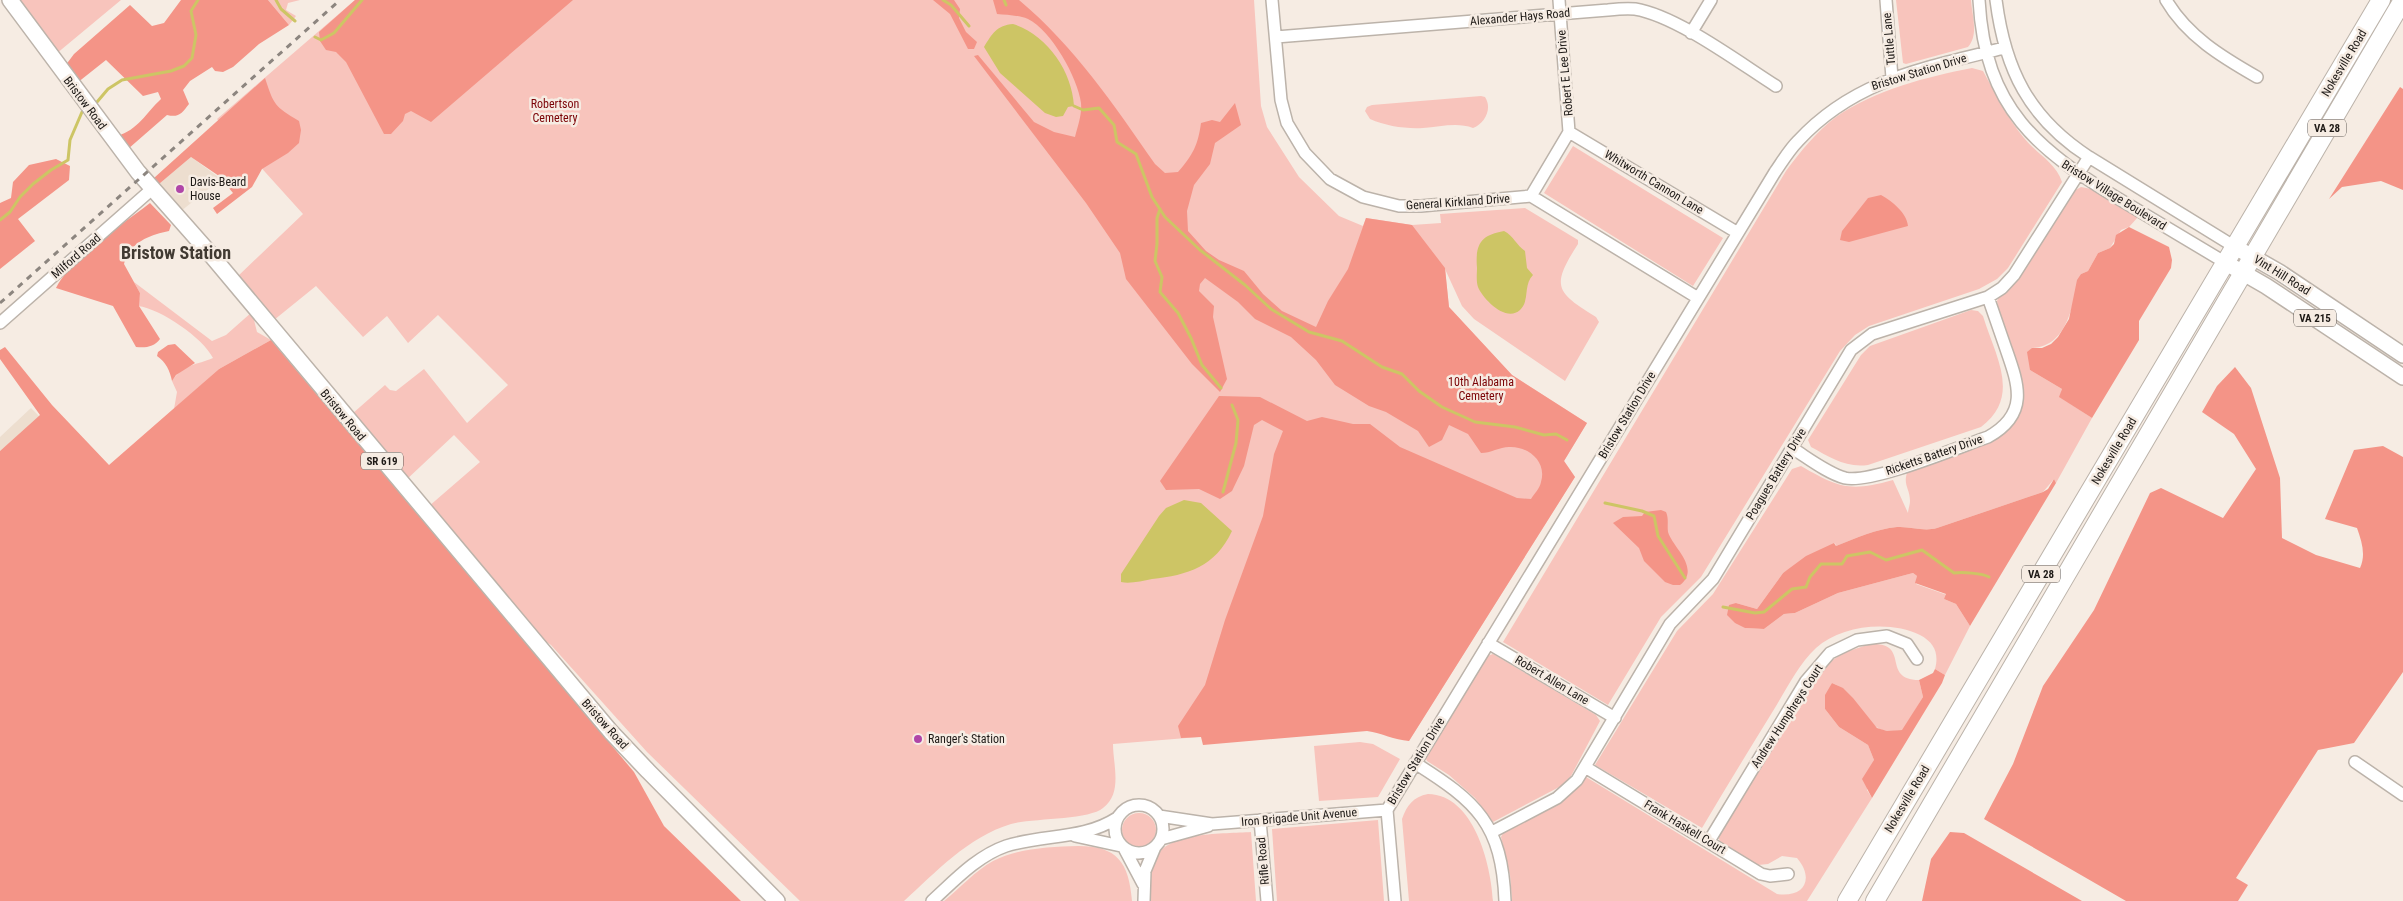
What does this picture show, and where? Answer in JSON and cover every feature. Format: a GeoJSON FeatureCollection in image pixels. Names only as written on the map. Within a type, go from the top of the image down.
{"type":"FeatureCollection","features":[{"type":"Feature","properties":{"kind":"highway","name":"Nokesville Road"},"geometry":{"type":"LineString","coordinates":[[1847,901],[2381,0]]}},
{"type":"Feature","properties":{"kind":"highway","name":"Nokesville Road"},"geometry":{"type":"LineString","coordinates":[[1875,901],[2403,0]]}},
{"type":"Feature","properties":{"kind":"main road","name":"Bristow Road"},"geometry":{"type":"LineString","coordinates":[[10,0],[116,144],[152,189],[206,249],[342,414],[611,732],[777,901]]}},
{"type":"Feature","properties":{"kind":"main road","name":"Vint Hill Road"},"geometry":{"type":"LineString","coordinates":[[2235,247],[2279,272],[2403,355]]}},
{"type":"Feature","properties":{"kind":"main road","name":"Vint Hill Road"},"geometry":{"type":"LineString","coordinates":[[2226,263],[2403,377]]}},
{"type":"Feature","properties":{"kind":"street","name":"General Kirkland Drive"},"geometry":{"type":"LineString","coordinates":[[1272,0],[1281,100],[1287,123],[1296,142],[1312,162],[1340,186],[1363,197],[1399,206],[1421,206],[1531,196]]}},
{"type":"Feature","properties":{"kind":"street","name":"Robert E Lee Drive"},"geometry":{"type":"LineString","coordinates":[[1531,196],[1570,132],[1559,0]]}},
{"type":"Feature","properties":{"kind":"street"},"geometry":{"type":"LineString","coordinates":[[1691,33],[1711,0]]}},
{"type":"Feature","properties":{"kind":"street","name":"Tuttle Lane"},"geometry":{"type":"LineString","coordinates":[[1886,0],[1892,78]]}},
{"type":"Feature","properties":{"kind":"street","name":"Bristow Village Boulevard"},"geometry":{"type":"LineString","coordinates":[[1979,0],[1987,52],[1999,86],[2016,116],[2045,148],[2078,175],[2226,263]]}},
{"type":"Feature","properties":{"kind":"street","name":"Bristow Village Boulevard"},"geometry":{"type":"LineString","coordinates":[[1996,0],[2004,48],[2021,86],[2040,114],[2062,138],[2089,157],[2235,247]]}},
{"type":"Feature","properties":{"kind":"street"},"geometry":{"type":"LineString","coordinates":[[2166,0],[2172,11],[2196,37],[2213,51],[2257,77]]}},
{"type":"Feature","properties":{"kind":"street","name":"Alexander Hays Road"},"geometry":{"type":"LineString","coordinates":[[1276,37],[1635,9],[1660,18],[1691,33],[1776,86]]}},
{"type":"Feature","properties":{"kind":"street","name":"Bristow Station Drive"},"geometry":{"type":"LineString","coordinates":[[1395,901],[1387,810],[1775,172],[1796,143],[1808,131],[1840,104],[1859,92],[1892,78],[2004,48]]}},
{"type":"Feature","properties":{"kind":"street","name":"Whitworth Cannon Lane"},"geometry":{"type":"LineString","coordinates":[[1570,132],[1738,233]]}},
{"type":"Feature","properties":{"kind":"street","name":"Poagues Battery Drive"},"geometry":{"type":"LineString","coordinates":[[1492,832],[1557,798],[1572,786],[1615,718],[1670,624],[1713,579],[1848,355],[1865,338],[1988,297],[2002,288],[2014,275],[2089,157]]}},
{"type":"Feature","properties":{"kind":"street","name":"Milford Road"},"geometry":{"type":"LineString","coordinates":[[0,323],[152,189]]}},
{"type":"Feature","properties":{"kind":"street"},"geometry":{"type":"LineString","coordinates":[[1531,196],[1698,298]]}},
{"type":"Feature","properties":{"kind":"street","name":"Ricketts Battery Drive"},"geometry":{"type":"LineString","coordinates":[[1792,448],[1841,476],[1860,479],[1922,460],[1998,431],[2010,419],[2016,408],[2018,385],[1988,297]]}},
{"type":"Feature","properties":{"kind":"street","name":"Andrew Humphreys Court"},"geometry":{"type":"LineString","coordinates":[[1709,841],[1806,682],[1830,653],[1857,640],[1887,636],[1907,644],[1917,659]]}},
{"type":"Feature","properties":{"kind":"street","name":"Robert Allen Lane"},"geometry":{"type":"LineString","coordinates":[[1488,643],[1615,718]]}},
{"type":"Feature","properties":{"kind":"street"},"geometry":{"type":"LineString","coordinates":[[1415,762],[1452,786],[1465,797],[1492,832],[1501,863],[1505,901]]}},
{"type":"Feature","properties":{"kind":"street"},"geometry":{"type":"LineString","coordinates":[[2355,762],[2403,795]]}},
{"type":"Feature","properties":{"kind":"street","name":"Frank Haskell Court"},"geometry":{"type":"LineString","coordinates":[[1585,767],[1761,874],[1770,876],[1788,874]]}},
{"type":"Feature","properties":{"kind":"street"},"geometry":{"type":"LineString","coordinates":[[932,901],[967,870],[1004,847],[1030,840],[1071,835],[1106,825],[1117,818],[1123,810],[1138,804],[1151,808],[1160,816],[1163,831],[1145,871],[1143,884],[1144,901]]}},
{"type":"Feature","properties":{"kind":"street","name":"Iron Brigade Unit Avenue"},"geometry":{"type":"LineString","coordinates":[[1160,816],[1212,824],[1387,810]]}},
{"type":"Feature","properties":{"kind":"street"},"geometry":{"type":"LineString","coordinates":[[1117,818],[1114,832],[1143,884]]}},
{"type":"Feature","properties":{"kind":"street","name":"Rifle Road"},"geometry":{"type":"LineString","coordinates":[[1260,820],[1267,901]]}},
{"type":"Feature","properties":{"kind":"street","name":"Iron Brigade Unit Avenue"},"geometry":{"type":"LineString","coordinates":[[1158,843],[1212,824]]}},
{"type":"Feature","properties":{"kind":"street"},"geometry":{"type":"LineString","coordinates":[[1071,835],[1143,853],[1158,843]]}},
{"type":"Feature","properties":{"kind":"shaded area"},"geometry":{"type":"Polygon","coordinates":[[[1013,24],[1037,37],[1056,56],[1063,68],[1072,93],[1074,106],[1068,107],[1063,116],[1056,117],[1045,113],[1000,73],[984,47],[992,34],[999,28],[1013,24]]]}},
{"type":"Feature","properties":{"kind":"shaded area"},"geometry":{"type":"Polygon","coordinates":[[[191,157],[221,179],[181,211],[159,184],[191,157]]]}},
{"type":"Feature","properties":{"kind":"shaded area"},"geometry":{"type":"Polygon","coordinates":[[[1504,231],[1525,251],[1527,268],[1533,275],[1528,283],[1523,306],[1520,310],[1508,314],[1490,303],[1481,292],[1477,282],[1477,253],[1481,242],[1490,235],[1504,231]]]}},
{"type":"Feature","properties":{"kind":"shaded area"},"geometry":{"type":"Polygon","coordinates":[[[31,408],[39,416],[0,451],[0,437],[31,408]]]}},
{"type":"Feature","properties":{"kind":"shaded area"},"geometry":{"type":"Polygon","coordinates":[[[1184,500],[1201,503],[1232,531],[1225,543],[1209,561],[1189,572],[1136,582],[1121,582],[1121,574],[1159,516],[1166,508],[1184,500]]]}},
{"type":"Feature","properties":{"kind":"green space"},"geometry":{"type":"Polygon","coordinates":[[[15,0],[121,0],[56,54],[15,0]]]}},
{"type":"Feature","properties":{"kind":"green space"},"geometry":{"type":"Polygon","coordinates":[[[181,0],[268,0],[289,25],[259,44],[233,67],[223,72],[215,71],[212,67],[190,81],[183,90],[189,104],[184,110],[177,115],[167,115],[128,149],[117,136],[131,130],[161,99],[158,92],[143,96],[106,60],[77,83],[65,66],[74,54],[130,5],[152,26],[164,23],[181,0]]]}},
{"type":"Feature","properties":{"kind":"green space"},"geometry":{"type":"Polygon","coordinates":[[[268,0],[300,0],[288,3],[286,10],[296,16],[289,25],[268,0]]]}},
{"type":"Feature","properties":{"kind":"green space"},"geometry":{"type":"Polygon","coordinates":[[[355,0],[1254,0],[1261,106],[1267,127],[1299,177],[1339,216],[1363,226],[1366,218],[1412,225],[1441,223],[1440,214],[1525,208],[1578,240],[1578,244],[1564,270],[1561,287],[1572,301],[1596,317],[1599,322],[1565,381],[1474,319],[1462,306],[1445,269],[1449,307],[1512,375],[1587,423],[1564,461],[1575,477],[1409,741],[1390,730],[1358,724],[1113,744],[1115,787],[1113,795],[1103,808],[1096,812],[1074,817],[1021,822],[995,830],[953,856],[904,901],[800,901],[647,752],[551,645],[535,634],[428,507],[480,462],[454,435],[405,481],[352,414],[385,385],[390,390],[396,391],[424,369],[467,423],[508,385],[438,315],[408,343],[387,316],[363,337],[316,286],[274,320],[237,277],[303,214],[217,119],[355,0]]]}},
{"type":"Feature","properties":{"kind":"green space"},"geometry":{"type":"Polygon","coordinates":[[[355,0],[573,0],[431,122],[411,111],[405,114],[403,121],[391,134],[384,134],[346,62],[336,52],[326,50],[320,41],[319,32],[355,0]]]}},
{"type":"Feature","properties":{"kind":"green space"},"geometry":{"type":"Polygon","coordinates":[[[933,0],[954,0],[960,9],[959,18],[966,32],[977,42],[974,49],[968,49],[950,14],[933,0]]]}},
{"type":"Feature","properties":{"kind":"green space","name":"10th Alabama Cemetery"},"geometry":{"type":"Polygon","coordinates":[[[993,0],[1019,0],[1058,37],[1093,78],[1155,164],[1165,173],[1178,172],[1188,160],[1196,144],[1201,123],[1212,120],[1220,122],[1235,103],[1241,125],[1215,143],[1210,164],[1194,185],[1187,211],[1188,231],[1206,251],[1219,260],[1244,271],[1263,294],[1282,311],[1316,327],[1328,301],[1348,269],[1366,218],[1412,225],[1445,268],[1449,307],[1512,375],[1587,423],[1564,461],[1575,477],[1409,741],[1367,731],[1203,745],[1201,737],[1181,738],[1178,726],[1205,685],[1225,620],[1263,516],[1274,454],[1283,431],[1262,420],[1254,425],[1244,466],[1232,491],[1220,499],[1199,489],[1166,490],[1160,481],[1219,396],[1260,397],[1307,421],[1322,417],[1353,424],[1370,424],[1400,447],[1517,498],[1531,499],[1538,489],[1542,475],[1539,462],[1530,453],[1518,448],[1507,447],[1481,453],[1468,434],[1449,425],[1442,440],[1429,447],[1418,431],[1386,412],[1369,406],[1335,385],[1316,360],[1291,337],[1255,319],[1238,302],[1205,278],[1200,284],[1199,291],[1214,306],[1213,317],[1227,379],[1220,392],[1192,364],[1126,279],[1120,253],[1086,203],[974,56],[978,55],[1034,122],[1054,132],[1075,137],[1081,103],[1075,81],[1062,56],[1046,33],[1028,19],[997,14],[993,0]]]}},
{"type":"Feature","properties":{"kind":"green space"},"geometry":{"type":"Polygon","coordinates":[[[1896,0],[1971,0],[1974,31],[1968,47],[1906,64],[1903,63],[1896,0]]]}},
{"type":"Feature","properties":{"kind":"green space"},"geometry":{"type":"Polygon","coordinates":[[[1972,68],[1983,71],[2012,122],[2029,144],[2051,164],[2062,182],[2008,268],[1997,279],[1979,289],[1869,326],[1855,335],[1840,351],[1701,577],[1661,617],[1608,705],[1503,642],[1786,171],[1803,149],[1815,135],[1836,117],[1867,99],[1919,80],[1972,68]]]}},
{"type":"Feature","properties":{"kind":"green space"},"geometry":{"type":"Polygon","coordinates":[[[265,78],[276,104],[284,112],[299,121],[301,130],[299,143],[288,153],[262,169],[252,187],[217,214],[213,208],[233,193],[219,176],[191,157],[159,184],[154,178],[265,78]]]}},
{"type":"Feature","properties":{"kind":"green space"},"geometry":{"type":"Polygon","coordinates":[[[2400,87],[2403,89],[2403,190],[2381,181],[2342,187],[2329,199],[2400,87]]]}},
{"type":"Feature","properties":{"kind":"green space"},"geometry":{"type":"Polygon","coordinates":[[[1485,97],[1488,111],[1484,120],[1473,128],[1455,125],[1416,128],[1382,124],[1370,119],[1365,111],[1367,107],[1372,105],[1485,97]]]}},
{"type":"Feature","properties":{"kind":"green space"},"geometry":{"type":"Polygon","coordinates":[[[1573,146],[1723,238],[1693,286],[1544,193],[1573,146]]]}},
{"type":"Feature","properties":{"kind":"green space"},"geometry":{"type":"Polygon","coordinates":[[[56,159],[70,166],[69,180],[18,219],[35,241],[0,269],[0,203],[11,198],[13,182],[29,165],[56,159]]]}},
{"type":"Feature","properties":{"kind":"green space"},"geometry":{"type":"Polygon","coordinates":[[[2081,187],[2091,189],[2138,217],[2129,227],[2121,230],[2110,248],[2098,253],[2088,271],[2081,274],[2067,321],[2054,340],[2032,348],[2030,370],[2062,389],[2060,397],[2092,418],[2056,483],[2054,479],[2043,492],[1937,528],[1889,528],[1866,534],[1836,546],[1835,543],[1783,573],[1757,609],[1736,603],[1745,628],[1764,629],[1784,614],[1795,613],[1838,593],[1913,573],[1917,576],[1916,584],[1947,595],[1944,599],[1956,604],[1970,626],[1945,675],[1935,669],[1936,654],[1932,645],[1925,638],[1908,630],[1881,626],[1866,627],[1839,634],[1826,640],[1816,648],[1798,670],[1702,828],[1595,765],[1677,631],[1713,594],[1792,469],[1801,466],[1825,479],[1845,486],[1866,486],[1893,480],[1908,513],[1910,497],[1906,475],[1908,470],[1978,447],[2016,414],[1997,301],[2000,295],[2014,284],[2072,192],[2081,187]]]}},
{"type":"Feature","properties":{"kind":"green space"},"geometry":{"type":"Polygon","coordinates":[[[1881,195],[1902,212],[1908,226],[1849,242],[1840,240],[1842,231],[1868,198],[1881,195]]]}},
{"type":"Feature","properties":{"kind":"green space"},"geometry":{"type":"Polygon","coordinates":[[[150,203],[171,225],[169,231],[154,235],[135,245],[124,264],[140,293],[139,306],[160,339],[150,346],[136,347],[113,306],[56,288],[63,277],[85,253],[150,203]]]}},
{"type":"Feature","properties":{"kind":"green space"},"geometry":{"type":"Polygon","coordinates":[[[2129,227],[2169,247],[2172,260],[2171,268],[2139,321],[2139,340],[2092,418],[2059,397],[2062,389],[2030,370],[2027,352],[2032,348],[2042,348],[2051,344],[2058,337],[2069,319],[2077,280],[2081,274],[2088,271],[2098,253],[2110,248],[2114,244],[2116,235],[2129,227]]]}},
{"type":"Feature","properties":{"kind":"green space"},"geometry":{"type":"Polygon","coordinates":[[[134,282],[212,341],[226,335],[252,312],[257,332],[271,340],[219,369],[174,409],[177,392],[172,381],[176,375],[186,368],[213,358],[200,342],[169,318],[138,306],[140,293],[134,282]]]}},
{"type":"Feature","properties":{"kind":"green space"},"geometry":{"type":"Polygon","coordinates":[[[1971,310],[1978,311],[1983,316],[2002,375],[2003,389],[2000,402],[1993,415],[1981,427],[1868,465],[1845,463],[1811,447],[1808,440],[1861,355],[1870,346],[1971,310]]]}},
{"type":"Feature","properties":{"kind":"green space"},"geometry":{"type":"Polygon","coordinates":[[[271,340],[634,772],[664,826],[741,901],[0,901],[0,451],[40,415],[0,359],[0,350],[5,347],[52,405],[109,465],[219,369],[271,340]]]}},
{"type":"Feature","properties":{"kind":"green space"},"geometry":{"type":"Polygon","coordinates":[[[175,344],[195,363],[176,375],[172,381],[167,367],[157,356],[158,352],[168,345],[175,344]]]}},
{"type":"Feature","properties":{"kind":"green space"},"geometry":{"type":"Polygon","coordinates":[[[2235,367],[2251,388],[2280,478],[2282,538],[2316,555],[2360,568],[2363,553],[2357,528],[2325,519],[2354,450],[2383,446],[2403,457],[2403,672],[2354,743],[2318,750],[2236,878],[2248,885],[2238,901],[2126,901],[1984,819],[2013,764],[2043,686],[2094,610],[2150,493],[2161,488],[2223,518],[2256,469],[2234,434],[2202,412],[2217,386],[2235,367]]]}},
{"type":"Feature","properties":{"kind":"green space"},"geometry":{"type":"Polygon","coordinates":[[[2054,479],[2056,483],[1970,626],[1956,604],[1944,599],[1946,594],[1915,583],[1917,576],[1913,573],[1838,593],[1795,613],[1784,614],[1764,629],[1745,628],[1735,623],[1727,615],[1729,605],[1736,603],[1757,609],[1783,573],[1806,556],[1834,543],[1836,546],[1866,534],[1889,528],[1937,528],[2043,492],[2048,489],[2054,479]]]}},
{"type":"Feature","properties":{"kind":"green space"},"geometry":{"type":"Polygon","coordinates":[[[1661,510],[1666,512],[1668,532],[1687,565],[1688,572],[1686,578],[1680,585],[1665,582],[1644,561],[1639,548],[1613,523],[1623,517],[1642,516],[1645,512],[1661,510]]]}},
{"type":"Feature","properties":{"kind":"green space"},"geometry":{"type":"Polygon","coordinates":[[[1870,644],[1883,645],[1890,649],[1894,654],[1897,668],[1901,674],[1907,678],[1919,680],[1923,697],[1903,730],[1887,731],[1879,729],[1872,724],[1848,694],[1832,683],[1825,709],[1839,727],[1868,745],[1874,760],[1867,790],[1872,798],[1807,901],[1512,901],[1510,875],[1501,837],[1503,833],[1565,798],[1586,777],[1777,894],[1794,893],[1800,890],[1806,880],[1805,873],[1797,858],[1782,856],[1768,864],[1758,865],[1720,843],[1718,834],[1810,684],[1830,662],[1843,653],[1870,644]]]}},
{"type":"Feature","properties":{"kind":"green space"},"geometry":{"type":"Polygon","coordinates":[[[1493,654],[1596,715],[1600,721],[1571,776],[1563,785],[1493,822],[1475,798],[1449,775],[1427,761],[1425,757],[1487,656],[1493,654]]]}},
{"type":"Feature","properties":{"kind":"green space"},"geometry":{"type":"Polygon","coordinates":[[[1935,669],[1945,675],[1942,683],[1872,798],[1862,779],[1874,760],[1868,745],[1839,727],[1825,709],[1825,695],[1832,683],[1843,688],[1877,728],[1887,731],[1902,730],[1923,697],[1919,680],[1933,673],[1935,669]]]}},
{"type":"Feature","properties":{"kind":"green space"},"geometry":{"type":"Polygon","coordinates":[[[1360,742],[1373,744],[1400,759],[1378,797],[1319,801],[1314,746],[1360,742]]]}},
{"type":"Feature","properties":{"kind":"green space"},"geometry":{"type":"Polygon","coordinates":[[[1428,794],[1444,797],[1457,806],[1468,819],[1484,851],[1492,886],[1493,901],[1409,901],[1402,819],[1411,802],[1418,797],[1428,794]]]}},
{"type":"Feature","properties":{"kind":"green space"},"geometry":{"type":"Polygon","coordinates":[[[1139,813],[1151,818],[1156,830],[1151,842],[1139,847],[1127,842],[1122,830],[1127,818],[1139,813]]]}},
{"type":"Feature","properties":{"kind":"green space"},"geometry":{"type":"Polygon","coordinates":[[[1378,820],[1384,901],[1277,901],[1272,829],[1378,820]]]}},
{"type":"Feature","properties":{"kind":"green space"},"geometry":{"type":"Polygon","coordinates":[[[1251,832],[1256,901],[1151,901],[1152,869],[1155,859],[1161,850],[1171,843],[1197,836],[1251,832]]]}},
{"type":"Feature","properties":{"kind":"green space"},"geometry":{"type":"Polygon","coordinates":[[[1950,832],[1964,833],[2082,901],[1922,901],[1931,859],[1950,832]]]}},
{"type":"Feature","properties":{"kind":"green space"},"geometry":{"type":"Polygon","coordinates":[[[1078,846],[1102,849],[1119,859],[1128,876],[1132,901],[944,901],[993,861],[1013,853],[1034,849],[1078,846]]]}},
{"type":"Feature","properties":{"kind":"waterway"},"geometry":{"type":"LineString","coordinates":[[97,102],[108,89],[122,80],[171,71],[184,66],[192,58],[196,35],[191,11],[198,0]]}},
{"type":"Feature","properties":{"kind":"waterway"},"geometry":{"type":"LineString","coordinates":[[276,0],[281,9],[295,21]]}},
{"type":"Feature","properties":{"kind":"waterway"},"geometry":{"type":"LineString","coordinates":[[315,37],[321,40],[334,33],[362,0]]}},
{"type":"Feature","properties":{"kind":"waterway"},"geometry":{"type":"LineString","coordinates":[[943,0],[951,5],[969,26]]}},
{"type":"Feature","properties":{"kind":"waterway"},"geometry":{"type":"LineString","coordinates":[[1004,0],[1006,5]]}},
{"type":"Feature","properties":{"kind":"waterway"},"geometry":{"type":"LineString","coordinates":[[1074,106],[1083,110],[1099,108],[1114,125],[1117,142],[1136,154],[1152,197],[1165,217],[1200,250],[1245,285],[1271,309],[1309,332],[1342,341],[1382,367],[1402,374],[1419,391],[1442,407],[1475,422],[1515,427],[1544,435],[1556,434],[1567,440]]}},
{"type":"Feature","properties":{"kind":"waterway"},"geometry":{"type":"LineString","coordinates":[[0,220],[10,212],[20,197],[33,184],[68,160],[70,140],[82,112]]}},
{"type":"Feature","properties":{"kind":"waterway"},"geometry":{"type":"LineString","coordinates":[[1160,209],[1157,218],[1155,261],[1162,277],[1160,292],[1178,313],[1202,365],[1221,388]]}},
{"type":"Feature","properties":{"kind":"waterway"},"geometry":{"type":"LineString","coordinates":[[1223,492],[1236,443],[1238,420],[1232,405]]}},
{"type":"Feature","properties":{"kind":"waterway"},"geometry":{"type":"LineString","coordinates":[[1605,503],[1642,511],[1654,516],[1658,536],[1685,578]]}},
{"type":"Feature","properties":{"kind":"waterway"},"geometry":{"type":"LineString","coordinates":[[1723,607],[1755,613],[1764,612],[1792,589],[1806,587],[1810,577],[1821,564],[1842,564],[1847,556],[1870,552],[1886,560],[1922,550],[1954,573],[1972,573],[1989,577]]}},
{"type":"Feature","properties":{"kind":"railway"},"geometry":{"type":"LineString","coordinates":[[0,303],[340,0]]}},
{"type":"Feature","properties":{"kind":"place","name":"Davis-Beard House"},"geometry":{"type":"Point","coordinates":[180,189]}},
{"type":"Feature","properties":{"kind":"place","name":"Ranger's Station"},"geometry":{"type":"Point","coordinates":[918,739]}},
{"type":"Feature","properties":{"kind":"district","name":"Bristow Station"},"geometry":{"type":"Point","coordinates":[176,252]}},
{"type":"Feature","properties":{"kind":"park label","name":"Robertson Cemetery"},"geometry":{"type":"Point","coordinates":[555,111]}}]}
